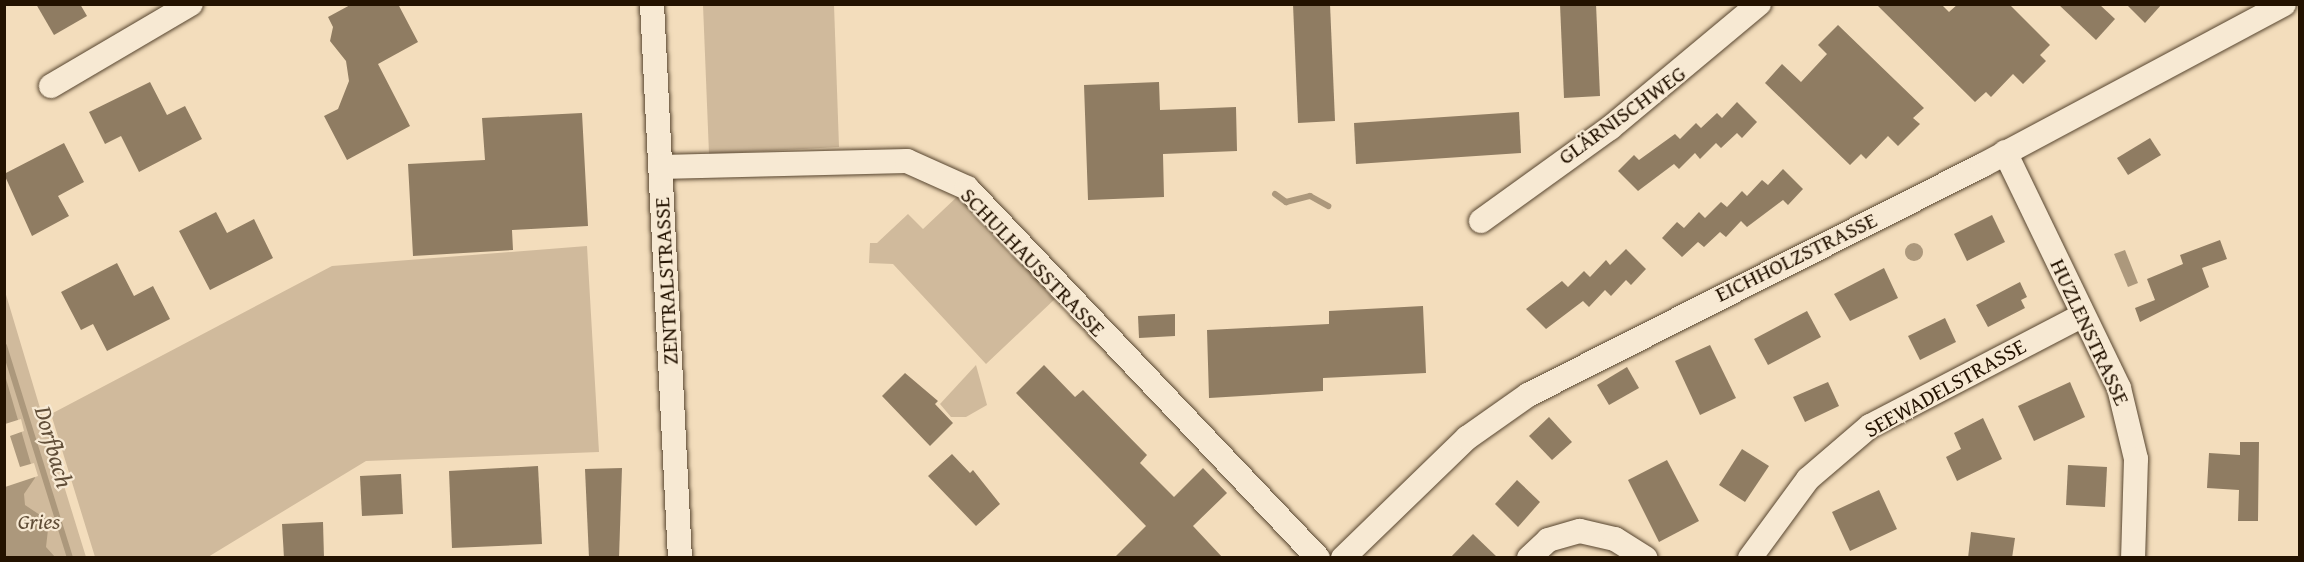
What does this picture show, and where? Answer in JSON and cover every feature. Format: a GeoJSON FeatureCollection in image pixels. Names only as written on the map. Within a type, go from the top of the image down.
{"type":"FeatureCollection","features":[{"type":"Feature","properties":{"kind":"street"},"geometry":{"type":"LineString","coordinates":[[51,86],[191,4]]}},
{"type":"Feature","properties":{"kind":"street","name":"ZENTRALSTRASSE"},"geometry":{"type":"LineString","coordinates":[[652,4],[680,558]]}},
{"type":"Feature","properties":{"kind":"street","name":"GLÄRNISCHWEG"},"geometry":{"type":"LineString","coordinates":[[1481,221],[1610,128],[1759,4]]}},
{"type":"Feature","properties":{"kind":"street","name":"EICHHOLZSTRASSE"},"geometry":{"type":"LineString","coordinates":[[1343,558],[1467,438],[1519,400],[2005,152],[2284,4]]}},
{"type":"Feature","properties":{"kind":"street","name":"HUZLENSTRASSE"},"geometry":{"type":"LineString","coordinates":[[2005,152],[2083,315],[2130,421],[2138,492],[2133,558]]}},
{"type":"Feature","properties":{"kind":"street","name":"SCHULHAUSSTRASSE"},"geometry":{"type":"LineString","coordinates":[[660,167],[908,161],[967,188],[1318,558]]}},
{"type":"Feature","properties":{"kind":"street","name":"SEEWADELSTRASSE"},"geometry":{"type":"LineString","coordinates":[[1750,558],[1808,479],[1870,426],[2083,315]]}},
{"type":"Feature","properties":{"kind":"street"},"geometry":{"type":"LineString","coordinates":[[1529,558],[1548,540],[1580,531],[1615,539],[1646,558]]}},
{"type":"Feature","properties":{"kind":"green space"},"geometry":{"type":"Polygon","coordinates":[[[703,5],[834,5],[839,147],[709,154],[703,5]]]}},
{"type":"Feature","properties":{"kind":"green space"},"geometry":{"type":"Polygon","coordinates":[[[960,194],[1057,297],[986,364],[893,264],[869,263],[870,243],[877,243],[908,214],[923,229],[960,194]]]}},
{"type":"Feature","properties":{"kind":"green space"},"geometry":{"type":"Polygon","coordinates":[[[587,246],[599,452],[366,461],[208,557],[95,557],[51,414],[332,266],[587,246]]]}},
{"type":"Feature","properties":{"kind":"green space","name":"Gries"},"geometry":{"type":"Polygon","coordinates":[[[4,288],[43,418],[86,557],[5,557],[4,288]]]}},
{"type":"Feature","properties":{"kind":"green space"},"geometry":{"type":"Polygon","coordinates":[[[976,365],[987,405],[966,417],[951,417],[940,404],[976,365]]]}},
{"type":"Feature","properties":{"kind":"shaded area"},"geometry":{"type":"Polygon","coordinates":[[[1914,243],[1920,246],[1923,252],[1920,258],[1914,261],[1908,258],[1905,252],[1908,246],[1914,243]]]}},
{"type":"Feature","properties":{"kind":"shaded area"},"geometry":{"type":"Polygon","coordinates":[[[2125,250],[2138,283],[2128,287],[2114,254],[2125,250]]]}},
{"type":"Feature","properties":{"kind":"shaded area","name":"Dorfbach"},"geometry":{"type":"Polygon","coordinates":[[[4,372],[35,478],[24,494],[25,505],[49,521],[46,547],[55,557],[5,557],[4,372]]]}},
{"type":"Feature","properties":{"kind":"pier"},"geometry":{"type":"Polygon","coordinates":[[[21,419],[24,431],[10,436],[20,467],[34,463],[38,476],[5,487],[5,424],[21,419]]]}},
{"type":"Feature","properties":{"kind":"building"},"geometry":{"type":"Polygon","coordinates":[[[36,4],[80,4],[87,16],[54,35],[36,4]]]}},
{"type":"Feature","properties":{"kind":"building"},"geometry":{"type":"Polygon","coordinates":[[[352,4],[398,4],[418,42],[378,64],[410,126],[347,160],[324,116],[338,109],[349,81],[346,61],[330,41],[333,27],[328,17],[352,4]]]}},
{"type":"Feature","properties":{"kind":"building"},"geometry":{"type":"Polygon","coordinates":[[[1293,4],[1330,4],[1335,121],[1298,123],[1293,4]]]}},
{"type":"Feature","properties":{"kind":"building"},"geometry":{"type":"Polygon","coordinates":[[[1560,4],[1596,4],[1600,96],[1564,98],[1560,4]]]}},
{"type":"Feature","properties":{"kind":"building"},"geometry":{"type":"Polygon","coordinates":[[[1876,4],[1941,4],[1949,12],[1958,4],[2009,4],[2050,45],[2040,55],[2046,61],[2023,84],[2013,74],[1991,97],[1986,92],[1975,102],[1876,4]]]}},
{"type":"Feature","properties":{"kind":"building"},"geometry":{"type":"Polygon","coordinates":[[[2058,4],[2099,4],[2115,19],[2096,40],[2058,4]]]}},
{"type":"Feature","properties":{"kind":"building"},"geometry":{"type":"Polygon","coordinates":[[[2126,4],[2162,4],[2145,23],[2126,4]]]}},
{"type":"Feature","properties":{"kind":"building"},"geometry":{"type":"Polygon","coordinates":[[[1838,25],[1924,108],[1913,118],[1920,124],[1898,146],[1888,136],[1866,159],[1861,154],[1850,165],[1765,83],[1782,64],[1801,82],[1827,54],[1818,45],[1838,25]]]}},
{"type":"Feature","properties":{"kind":"building"},"geometry":{"type":"Polygon","coordinates":[[[150,82],[167,115],[185,106],[202,139],[139,172],[121,136],[105,144],[89,112],[150,82]]]}},
{"type":"Feature","properties":{"kind":"building"},"geometry":{"type":"Polygon","coordinates":[[[1159,82],[1160,110],[1236,107],[1237,151],[1163,154],[1164,197],[1088,200],[1084,85],[1159,82]]]}},
{"type":"Feature","properties":{"kind":"building"},"geometry":{"type":"Polygon","coordinates":[[[1737,102],[1757,122],[1742,138],[1737,133],[1721,148],[1716,143],[1700,159],[1695,153],[1679,169],[1674,164],[1638,191],[1618,171],[1634,155],[1639,160],[1675,134],[1680,139],[1696,123],[1701,128],[1717,113],[1722,118],[1737,102]]]}},
{"type":"Feature","properties":{"kind":"building"},"geometry":{"type":"Polygon","coordinates":[[[1519,112],[1521,153],[1356,164],[1354,123],[1519,112]]]}},
{"type":"Feature","properties":{"kind":"building"},"geometry":{"type":"Polygon","coordinates":[[[582,113],[588,226],[512,230],[513,250],[413,256],[408,164],[485,160],[482,118],[582,113]]]}},
{"type":"Feature","properties":{"kind":"building"},"geometry":{"type":"Polygon","coordinates":[[[2150,138],[2161,155],[2128,175],[2117,158],[2150,138]]]}},
{"type":"Feature","properties":{"kind":"building"},"geometry":{"type":"Polygon","coordinates":[[[64,143],[84,182],[58,196],[69,216],[32,236],[4,174],[64,143]]]}},
{"type":"Feature","properties":{"kind":"building"},"geometry":{"type":"Polygon","coordinates":[[[1783,169],[1803,189],[1788,205],[1783,200],[1747,227],[1741,221],[1726,237],[1720,232],[1704,247],[1698,242],[1682,257],[1662,238],[1677,222],[1684,228],[1699,212],[1705,218],[1721,202],[1727,207],[1742,191],[1747,196],[1762,180],[1768,185],[1783,169]]]}},
{"type":"Feature","properties":{"kind":"building"},"geometry":{"type":"Polygon","coordinates":[[[216,212],[227,233],[254,219],[273,258],[210,290],[179,231],[216,212]]]}},
{"type":"Feature","properties":{"kind":"building"},"geometry":{"type":"Polygon","coordinates":[[[1992,215],[2005,242],[1967,261],[1954,234],[1992,215]]]}},
{"type":"Feature","properties":{"kind":"building"},"geometry":{"type":"Polygon","coordinates":[[[2220,240],[2227,259],[2202,268],[2209,287],[2140,322],[2135,308],[2155,300],[2147,279],[2183,264],[2180,255],[2220,240]]]}},
{"type":"Feature","properties":{"kind":"building"},"geometry":{"type":"Polygon","coordinates":[[[1626,249],[1646,269],[1631,285],[1626,280],[1611,296],[1605,290],[1589,307],[1583,301],[1546,329],[1526,309],[1562,281],[1568,287],[1584,271],[1590,277],[1606,260],[1610,265],[1626,249]]]}},
{"type":"Feature","properties":{"kind":"building"},"geometry":{"type":"Polygon","coordinates":[[[117,263],[134,296],[153,286],[170,319],[107,351],[93,324],[81,330],[61,292],[117,263]]]}},
{"type":"Feature","properties":{"kind":"building"},"geometry":{"type":"Polygon","coordinates":[[[1884,268],[1898,298],[1850,321],[1834,294],[1884,268]]]}},
{"type":"Feature","properties":{"kind":"building"},"geometry":{"type":"Polygon","coordinates":[[[2020,282],[2027,297],[2021,300],[2025,308],[1988,327],[1976,305],[2020,282]]]}},
{"type":"Feature","properties":{"kind":"building"},"geometry":{"type":"Polygon","coordinates":[[[1423,306],[1426,373],[1323,378],[1323,391],[1209,398],[1207,330],[1329,324],[1329,311],[1423,306]]]}},
{"type":"Feature","properties":{"kind":"building"},"geometry":{"type":"Polygon","coordinates":[[[1807,311],[1821,337],[1768,365],[1754,339],[1807,311]]]}},
{"type":"Feature","properties":{"kind":"building"},"geometry":{"type":"Polygon","coordinates":[[[1175,314],[1175,336],[1139,338],[1138,316],[1175,314]]]}},
{"type":"Feature","properties":{"kind":"building"},"geometry":{"type":"Polygon","coordinates":[[[1945,318],[1956,342],[1920,360],[1908,336],[1945,318]]]}},
{"type":"Feature","properties":{"kind":"building"},"geometry":{"type":"Polygon","coordinates":[[[1710,345],[1736,398],[1700,415],[1675,361],[1710,345]]]}},
{"type":"Feature","properties":{"kind":"building"},"geometry":{"type":"Polygon","coordinates":[[[1044,365],[1075,397],[1083,390],[1147,455],[1140,463],[1174,497],[1203,468],[1227,493],[1193,526],[1223,558],[1114,558],[1146,526],[1016,393],[1044,365]]]}},
{"type":"Feature","properties":{"kind":"building"},"geometry":{"type":"Polygon","coordinates":[[[1627,367],[1639,388],[1609,405],[1597,385],[1627,367]]]}},
{"type":"Feature","properties":{"kind":"building"},"geometry":{"type":"Polygon","coordinates":[[[905,373],[938,401],[935,404],[953,423],[930,446],[882,396],[905,373]]]}},
{"type":"Feature","properties":{"kind":"building"},"geometry":{"type":"Polygon","coordinates":[[[1828,382],[1839,406],[1805,422],[1793,397],[1828,382]]]}},
{"type":"Feature","properties":{"kind":"building"},"geometry":{"type":"Polygon","coordinates":[[[2070,382],[2085,417],[2034,441],[2018,406],[2070,382]]]}},
{"type":"Feature","properties":{"kind":"building"},"geometry":{"type":"Polygon","coordinates":[[[1549,417],[1572,442],[1552,460],[1529,436],[1549,417]]]}},
{"type":"Feature","properties":{"kind":"building"},"geometry":{"type":"Polygon","coordinates":[[[1983,418],[2002,459],[1957,481],[1946,457],[1961,449],[1954,433],[1983,418]]]}},
{"type":"Feature","properties":{"kind":"building"},"geometry":{"type":"Polygon","coordinates":[[[2240,442],[2259,442],[2258,521],[2238,521],[2239,490],[2207,488],[2209,453],[2240,455],[2240,442]]]}},
{"type":"Feature","properties":{"kind":"building"},"geometry":{"type":"Polygon","coordinates":[[[1742,449],[1769,466],[1745,502],[1719,485],[1742,449]]]}},
{"type":"Feature","properties":{"kind":"building"},"geometry":{"type":"Polygon","coordinates":[[[952,454],[970,473],[973,470],[1000,504],[976,526],[928,476],[952,454]]]}},
{"type":"Feature","properties":{"kind":"building"},"geometry":{"type":"Polygon","coordinates":[[[1667,460],[1699,521],[1659,542],[1628,480],[1667,460]]]}},
{"type":"Feature","properties":{"kind":"building"},"geometry":{"type":"Polygon","coordinates":[[[2068,465],[2107,467],[2105,507],[2066,505],[2068,465]]]}},
{"type":"Feature","properties":{"kind":"building"},"geometry":{"type":"Polygon","coordinates":[[[538,466],[542,544],[452,548],[449,471],[538,466]]]}},
{"type":"Feature","properties":{"kind":"building"},"geometry":{"type":"Polygon","coordinates":[[[622,468],[619,558],[589,558],[585,469],[622,468]]]}},
{"type":"Feature","properties":{"kind":"building"},"geometry":{"type":"Polygon","coordinates":[[[401,474],[403,514],[362,516],[360,476],[401,474]]]}},
{"type":"Feature","properties":{"kind":"building"},"geometry":{"type":"Polygon","coordinates":[[[1517,480],[1540,502],[1518,527],[1495,504],[1517,480]]]}},
{"type":"Feature","properties":{"kind":"building"},"geometry":{"type":"Polygon","coordinates":[[[1879,490],[1897,529],[1850,551],[1832,512],[1879,490]]]}},
{"type":"Feature","properties":{"kind":"building"},"geometry":{"type":"Polygon","coordinates":[[[323,522],[324,558],[284,558],[282,524],[323,522]]]}},
{"type":"Feature","properties":{"kind":"building"},"geometry":{"type":"Polygon","coordinates":[[[1971,532],[2015,538],[2012,558],[1968,558],[1971,532]]]}},
{"type":"Feature","properties":{"kind":"building"},"geometry":{"type":"Polygon","coordinates":[[[1473,534],[1498,558],[1450,558],[1473,534]]]}},
{"type":"Feature","properties":{"kind":"waterway"},"geometry":{"type":"LineString","coordinates":[[1275,194],[1286,202],[1310,196],[1328,206]]}},
{"type":"Feature","properties":{"kind":"waterway","name":"Dorfbach"},"geometry":{"type":"LineString","coordinates":[[4,346],[70,558]]}}]}
